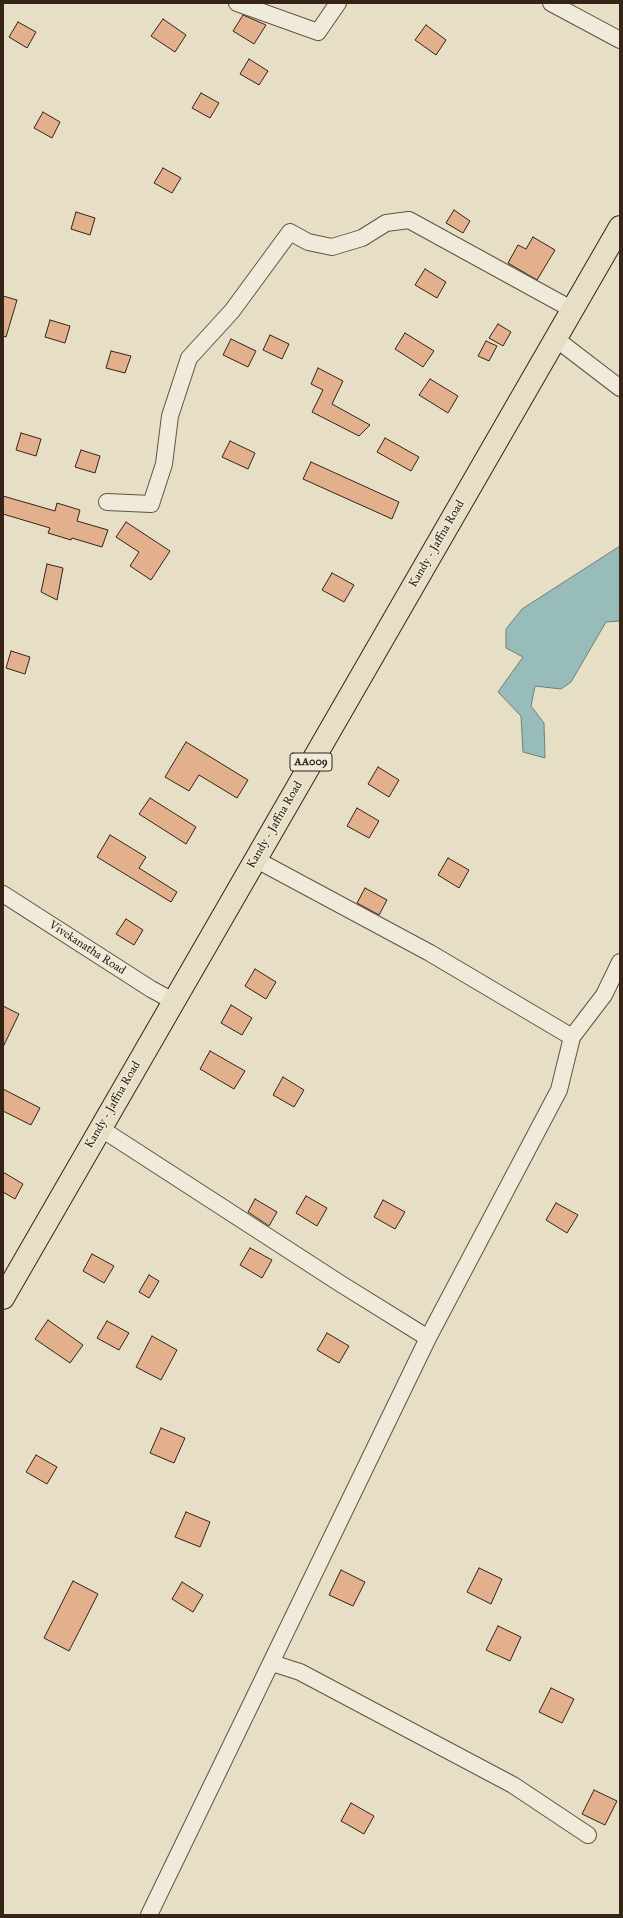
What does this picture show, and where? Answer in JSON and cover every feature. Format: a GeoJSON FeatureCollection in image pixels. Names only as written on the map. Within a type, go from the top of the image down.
{"type":"FeatureCollection","features":[{"type":"Feature","properties":{"kind":"highway","name":"Kandy - Jaffna Road"},"geometry":{"type":"LineString","coordinates":[[3,1298],[620,227]]}},
{"type":"Feature","properties":{"kind":"street"},"geometry":{"type":"LineString","coordinates":[[237,3],[318,32],[338,3]]}},
{"type":"Feature","properties":{"kind":"street"},"geometry":{"type":"LineString","coordinates":[[551,3],[620,40]]}},
{"type":"Feature","properties":{"kind":"street"},"geometry":{"type":"LineString","coordinates":[[107,502],[151,504],[164,464],[170,416],[189,358],[232,311],[290,232],[308,242],[332,246],[362,238],[386,223],[409,220],[573,310]]}},
{"type":"Feature","properties":{"kind":"street"},"geometry":{"type":"LineString","coordinates":[[556,339],[620,388]]}},
{"type":"Feature","properties":{"kind":"street"},"geometry":{"type":"LineString","coordinates":[[255,859],[430,953],[572,1037]]}},
{"type":"Feature","properties":{"kind":"street","name":"Vivekanatha Road"},"geometry":{"type":"LineString","coordinates":[[3,894],[151,989],[173,1001]]}},
{"type":"Feature","properties":{"kind":"street"},"geometry":{"type":"LineString","coordinates":[[149,1915],[428,1338],[559,1090],[572,1037],[604,995],[620,962]]}},
{"type":"Feature","properties":{"kind":"street"},"geometry":{"type":"LineString","coordinates":[[100,1128],[341,1284],[428,1338]]}},
{"type":"Feature","properties":{"kind":"street"},"geometry":{"type":"LineString","coordinates":[[272,1663],[300,1672],[513,1785],[588,1836]]}},
{"type":"Feature","properties":{"kind":"water"},"geometry":{"type":"Polygon","coordinates":[[[620,546],[620,621],[606,622],[571,682],[561,689],[535,686],[531,706],[544,723],[545,758],[523,752],[521,716],[498,692],[523,657],[506,648],[506,629],[522,609],[620,546]]]}},
{"type":"Feature","properties":{"kind":"building"},"geometry":{"type":"Polygon","coordinates":[[[243,15],[266,25],[254,44],[233,31],[243,15]]]}},
{"type":"Feature","properties":{"kind":"building"},"geometry":{"type":"Polygon","coordinates":[[[163,19],[186,35],[175,52],[151,36],[163,19]]]}},
{"type":"Feature","properties":{"kind":"building"},"geometry":{"type":"Polygon","coordinates":[[[18,22],[36,32],[27,48],[9,37],[18,22]]]}},
{"type":"Feature","properties":{"kind":"building"},"geometry":{"type":"Polygon","coordinates":[[[426,25],[446,40],[436,55],[415,40],[426,25]]]}},
{"type":"Feature","properties":{"kind":"building"},"geometry":{"type":"Polygon","coordinates":[[[249,59],[268,71],[259,85],[240,74],[249,59]]]}},
{"type":"Feature","properties":{"kind":"building"},"geometry":{"type":"Polygon","coordinates":[[[201,93],[219,103],[210,118],[192,108],[201,93]]]}},
{"type":"Feature","properties":{"kind":"building"},"geometry":{"type":"Polygon","coordinates":[[[43,112],[60,122],[52,138],[34,128],[43,112]]]}},
{"type":"Feature","properties":{"kind":"building"},"geometry":{"type":"Polygon","coordinates":[[[163,168],[181,178],[172,193],[154,183],[163,168]]]}},
{"type":"Feature","properties":{"kind":"building"},"geometry":{"type":"Polygon","coordinates":[[[454,210],[470,221],[463,233],[446,223],[454,210]]]}},
{"type":"Feature","properties":{"kind":"building"},"geometry":{"type":"Polygon","coordinates":[[[76,212],[95,218],[90,235],[71,229],[76,212]]]}},
{"type":"Feature","properties":{"kind":"building"},"geometry":{"type":"Polygon","coordinates":[[[533,237],[555,250],[537,280],[508,263],[518,245],[526,249],[533,237]]]}},
{"type":"Feature","properties":{"kind":"building"},"geometry":{"type":"Polygon","coordinates":[[[425,269],[446,282],[437,298],[415,285],[425,269]]]}},
{"type":"Feature","properties":{"kind":"building"},"geometry":{"type":"Polygon","coordinates":[[[3,296],[17,300],[6,337],[3,336],[3,296]]]}},
{"type":"Feature","properties":{"kind":"building"},"geometry":{"type":"Polygon","coordinates":[[[50,320],[70,326],[65,343],[45,337],[50,320]]]}},
{"type":"Feature","properties":{"kind":"building"},"geometry":{"type":"Polygon","coordinates":[[[498,324],[511,332],[503,346],[489,338],[498,324]]]}},
{"type":"Feature","properties":{"kind":"building"},"geometry":{"type":"Polygon","coordinates":[[[405,333],[434,351],[423,367],[395,349],[405,333]]]}},
{"type":"Feature","properties":{"kind":"building"},"geometry":{"type":"Polygon","coordinates":[[[270,335],[289,344],[282,359],[263,350],[270,335]]]}},
{"type":"Feature","properties":{"kind":"building"},"geometry":{"type":"Polygon","coordinates":[[[231,339],[256,351],[248,367],[223,355],[231,339]]]}},
{"type":"Feature","properties":{"kind":"building"},"geometry":{"type":"Polygon","coordinates":[[[486,341],[497,346],[489,361],[478,356],[486,341]]]}},
{"type":"Feature","properties":{"kind":"building"},"geometry":{"type":"Polygon","coordinates":[[[111,351],[131,356],[125,373],[106,368],[111,351]]]}},
{"type":"Feature","properties":{"kind":"building"},"geometry":{"type":"Polygon","coordinates":[[[318,368],[343,381],[332,404],[370,425],[359,436],[312,412],[323,390],[311,384],[318,368]]]}},
{"type":"Feature","properties":{"kind":"building"},"geometry":{"type":"Polygon","coordinates":[[[430,379],[458,396],[448,413],[419,395],[430,379]]]}},
{"type":"Feature","properties":{"kind":"building"},"geometry":{"type":"Polygon","coordinates":[[[21,433],[41,439],[36,456],[16,450],[21,433]]]}},
{"type":"Feature","properties":{"kind":"building"},"geometry":{"type":"Polygon","coordinates":[[[385,438],[419,457],[411,471],[377,452],[385,438]]]}},
{"type":"Feature","properties":{"kind":"building"},"geometry":{"type":"Polygon","coordinates":[[[230,441],[255,453],[248,469],[222,457],[230,441]]]}},
{"type":"Feature","properties":{"kind":"building"},"geometry":{"type":"Polygon","coordinates":[[[81,450],[100,456],[95,473],[75,467],[81,450]]]}},
{"type":"Feature","properties":{"kind":"building"},"geometry":{"type":"Polygon","coordinates":[[[311,462],[399,502],[392,519],[303,479],[311,462]]]}},
{"type":"Feature","properties":{"kind":"building"},"geometry":{"type":"Polygon","coordinates":[[[3,496],[55,511],[57,503],[80,510],[77,521],[108,530],[102,547],[48,533],[50,528],[3,514],[3,496]]]}},
{"type":"Feature","properties":{"kind":"building"},"geometry":{"type":"Polygon","coordinates":[[[126,522],[170,551],[151,580],[130,566],[139,552],[116,537],[126,522]]]}},
{"type":"Feature","properties":{"kind":"building"},"geometry":{"type":"Polygon","coordinates":[[[47,564],[63,568],[57,600],[41,592],[47,564]]]}},
{"type":"Feature","properties":{"kind":"building"},"geometry":{"type":"Polygon","coordinates":[[[332,573],[354,585],[344,602],[322,590],[332,573]]]}},
{"type":"Feature","properties":{"kind":"building"},"geometry":{"type":"Polygon","coordinates":[[[11,651],[30,657],[25,674],[6,668],[11,651]]]}},
{"type":"Feature","properties":{"kind":"building"},"geometry":{"type":"Polygon","coordinates":[[[186,742],[248,780],[237,798],[199,775],[189,791],[165,777],[186,742]]]}},
{"type":"Feature","properties":{"kind":"building"},"geometry":{"type":"Polygon","coordinates":[[[378,767],[399,780],[389,797],[368,784],[378,767]]]}},
{"type":"Feature","properties":{"kind":"building"},"geometry":{"type":"Polygon","coordinates":[[[150,798],[196,827],[186,844],[139,814],[150,798]]]}},
{"type":"Feature","properties":{"kind":"building"},"geometry":{"type":"Polygon","coordinates":[[[357,808],[379,821],[369,838],[347,826],[357,808]]]}},
{"type":"Feature","properties":{"kind":"building"},"geometry":{"type":"Polygon","coordinates":[[[110,835],[146,857],[139,868],[177,892],[171,902],[97,857],[110,835]]]}},
{"type":"Feature","properties":{"kind":"building"},"geometry":{"type":"Polygon","coordinates":[[[448,858],[469,870],[459,888],[438,875],[448,858]]]}},
{"type":"Feature","properties":{"kind":"building"},"geometry":{"type":"Polygon","coordinates":[[[365,888],[387,900],[379,915],[357,903],[365,888]]]}},
{"type":"Feature","properties":{"kind":"building"},"geometry":{"type":"Polygon","coordinates":[[[126,919],[143,930],[134,945],[116,934],[126,919]]]}},
{"type":"Feature","properties":{"kind":"building"},"geometry":{"type":"Polygon","coordinates":[[[255,969],[276,982],[266,999],[245,986],[255,969]]]}},
{"type":"Feature","properties":{"kind":"building"},"geometry":{"type":"Polygon","coordinates":[[[231,1005],[252,1018],[242,1035],[221,1023],[231,1005]]]}},
{"type":"Feature","properties":{"kind":"building"},"geometry":{"type":"Polygon","coordinates":[[[3,1006],[19,1014],[3,1047],[3,1006]]]}},
{"type":"Feature","properties":{"kind":"building"},"geometry":{"type":"Polygon","coordinates":[[[210,1051],[245,1071],[234,1089],[200,1069],[210,1051]]]}},
{"type":"Feature","properties":{"kind":"building"},"geometry":{"type":"Polygon","coordinates":[[[283,1077],[304,1090],[294,1107],[273,1095],[283,1077]]]}},
{"type":"Feature","properties":{"kind":"building"},"geometry":{"type":"Polygon","coordinates":[[[3,1089],[40,1108],[31,1125],[3,1111],[3,1089]]]}},
{"type":"Feature","properties":{"kind":"building"},"geometry":{"type":"Polygon","coordinates":[[[3,1172],[23,1184],[15,1199],[3,1192],[3,1172]]]}},
{"type":"Feature","properties":{"kind":"building"},"geometry":{"type":"Polygon","coordinates":[[[306,1196],[327,1208],[317,1226],[296,1213],[306,1196]]]}},
{"type":"Feature","properties":{"kind":"building"},"geometry":{"type":"Polygon","coordinates":[[[255,1199],[277,1212],[269,1226],[248,1212],[255,1199]]]}},
{"type":"Feature","properties":{"kind":"building"},"geometry":{"type":"Polygon","coordinates":[[[383,1200],[405,1212],[395,1229],[374,1217],[383,1200]]]}},
{"type":"Feature","properties":{"kind":"building"},"geometry":{"type":"Polygon","coordinates":[[[556,1203],[578,1215],[567,1233],[546,1220],[556,1203]]]}},
{"type":"Feature","properties":{"kind":"building"},"geometry":{"type":"Polygon","coordinates":[[[250,1248],[272,1260],[262,1278],[240,1265],[250,1248]]]}},
{"type":"Feature","properties":{"kind":"building"},"geometry":{"type":"Polygon","coordinates":[[[92,1254],[114,1266],[104,1283],[83,1271],[92,1254]]]}},
{"type":"Feature","properties":{"kind":"building"},"geometry":{"type":"Polygon","coordinates":[[[149,1275],[159,1281],[149,1298],[139,1292],[149,1275]]]}},
{"type":"Feature","properties":{"kind":"building"},"geometry":{"type":"Polygon","coordinates":[[[48,1320],[83,1345],[70,1363],[35,1339],[48,1320]]]}},
{"type":"Feature","properties":{"kind":"building"},"geometry":{"type":"Polygon","coordinates":[[[107,1321],[129,1333],[119,1350],[97,1338],[107,1321]]]}},
{"type":"Feature","properties":{"kind":"building"},"geometry":{"type":"Polygon","coordinates":[[[327,1333],[349,1346],[339,1363],[317,1350],[327,1333]]]}},
{"type":"Feature","properties":{"kind":"building"},"geometry":{"type":"Polygon","coordinates":[[[152,1336],[177,1350],[161,1380],[136,1367],[152,1336]]]}},
{"type":"Feature","properties":{"kind":"building"},"geometry":{"type":"Polygon","coordinates":[[[161,1428],[185,1438],[174,1463],[150,1453],[161,1428]]]}},
{"type":"Feature","properties":{"kind":"building"},"geometry":{"type":"Polygon","coordinates":[[[36,1455],[57,1467],[47,1484],[26,1472],[36,1455]]]}},
{"type":"Feature","properties":{"kind":"building"},"geometry":{"type":"Polygon","coordinates":[[[186,1512],[210,1522],[200,1547],[175,1537],[186,1512]]]}},
{"type":"Feature","properties":{"kind":"building"},"geometry":{"type":"Polygon","coordinates":[[[479,1568],[502,1579],[491,1604],[467,1592],[479,1568]]]}},
{"type":"Feature","properties":{"kind":"building"},"geometry":{"type":"Polygon","coordinates":[[[341,1570],[365,1582],[353,1606],[329,1595],[341,1570]]]}},
{"type":"Feature","properties":{"kind":"building"},"geometry":{"type":"Polygon","coordinates":[[[73,1581],[98,1594],[69,1651],[44,1638],[73,1581]]]}},
{"type":"Feature","properties":{"kind":"building"},"geometry":{"type":"Polygon","coordinates":[[[182,1582],[203,1595],[193,1612],[172,1599],[182,1582]]]}},
{"type":"Feature","properties":{"kind":"building"},"geometry":{"type":"Polygon","coordinates":[[[498,1626],[521,1637],[510,1661],[486,1650],[498,1626]]]}},
{"type":"Feature","properties":{"kind":"building"},"geometry":{"type":"Polygon","coordinates":[[[551,1688],[574,1699],[562,1723],[539,1712],[551,1688]]]}},
{"type":"Feature","properties":{"kind":"building"},"geometry":{"type":"Polygon","coordinates":[[[594,1790],[617,1801],[605,1825],[582,1814],[594,1790]]]}},
{"type":"Feature","properties":{"kind":"building"},"geometry":{"type":"Polygon","coordinates":[[[351,1803],[374,1816],[364,1834],[341,1821],[351,1803]]]}}]}
